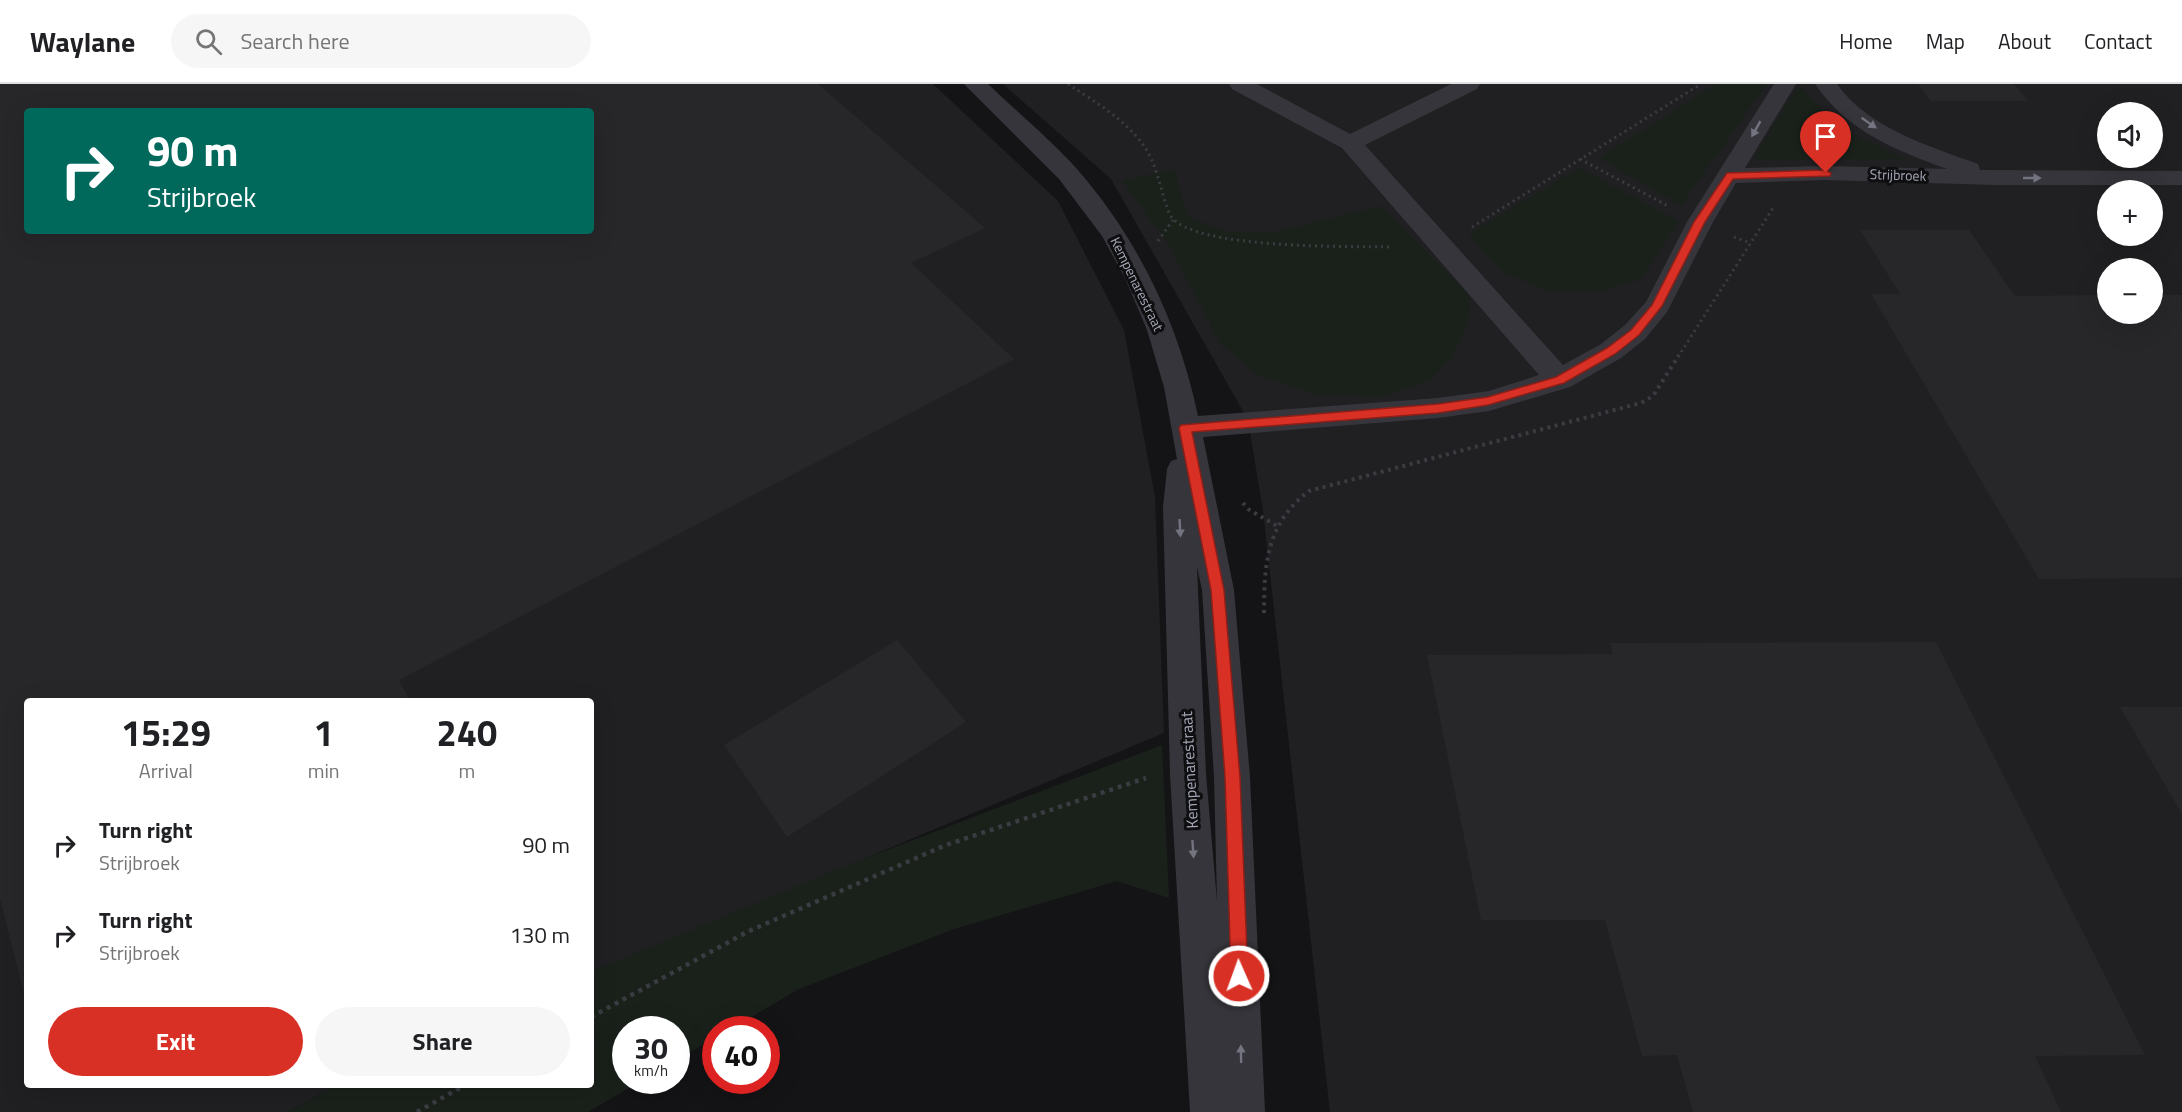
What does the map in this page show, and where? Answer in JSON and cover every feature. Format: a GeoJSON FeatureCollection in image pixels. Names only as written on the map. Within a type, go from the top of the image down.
{"type":"FeatureCollection","features":[{"type":"Feature","properties":{"kind":"street","name":"Kempenarestraat"},"geometry":{"type":"LineString","coordinates":[[975,84],[1068,174],[1113,233],[1138,278],[1161,330],[1178,387],[1218,590],[1232,777],[1243,1112]]}},
{"type":"Feature","properties":{"kind":"street"},"geometry":{"type":"LineString","coordinates":[[1240,84],[1350,143],[1560,380]]}},
{"type":"Feature","properties":{"kind":"street"},"geometry":{"type":"LineString","coordinates":[[1350,143],[1469,84]]}},
{"type":"Feature","properties":{"kind":"street"},"geometry":{"type":"LineString","coordinates":[[1185,428],[1438,408],[1488,401],[1560,380],[1611,351],[1635,332],[1657,306],[1700,222],[1785,84]]}},
{"type":"Feature","properties":{"kind":"street","name":"Strijbroek"},"geometry":{"type":"LineString","coordinates":[[1826,84],[1849,110],[1881,132],[1928,154],[1995,178]]}},
{"type":"Feature","properties":{"kind":"street","name":"Strijbroek"},"geometry":{"type":"LineString","coordinates":[[1730,176],[1826,173],[1995,178],[2182,178]]}},
{"type":"Feature","properties":{"kind":"street","name":"Kempenarestraat"},"geometry":{"type":"LineString","coordinates":[[1185,428],[1179,507],[1188,774],[1212,1112]]}},
{"type":"Feature","properties":{"kind":"path"},"geometry":{"type":"LineString","coordinates":[[1068,84],[1141,143],[1150,156],[1173,220],[1188,230],[1223,239],[1399,247],[1470,228],[1701,84]]}},
{"type":"Feature","properties":{"kind":"path"},"geometry":{"type":"LineString","coordinates":[[1265,624],[1263,576],[1270,541],[1297,498],[1309,491],[1641,403],[1653,396],[1750,243],[1700,222],[1580,159]]}},
{"type":"Feature","properties":{"kind":"path"},"geometry":{"type":"LineString","coordinates":[[594,1015],[749,932],[946,845],[1156,775],[1188,774]]}},
{"type":"Feature","properties":{"kind":"path"},"geometry":{"type":"LineString","coordinates":[[417,1112],[460,1088]]}},
{"type":"Feature","properties":{"kind":"shaded area"},"geometry":{"type":"Polygon","coordinates":[[[0,84],[933,84],[1058,201],[1124,330],[1155,497],[1164,733],[594,972],[594,698],[24,698],[24,1088],[331,1088],[288,1112],[0,1112],[0,84]]]}},
{"type":"Feature","properties":{"kind":"shaded area"},"geometry":{"type":"Polygon","coordinates":[[[1003,84],[2182,84],[2182,1112],[1330,1112],[1263,511],[1248,420],[1111,179],[1003,84]]]}},
{"type":"Feature","properties":{"kind":"shaded area"},"geometry":{"type":"Polygon","coordinates":[[[1716,84],[1767,84],[1681,206],[1599,158],[1716,84]]]}},
{"type":"Feature","properties":{"kind":"shaded area"},"geometry":{"type":"Polygon","coordinates":[[[1797,87],[1802,87],[1830,118],[1859,137],[1906,159],[1759,160],[1754,157],[1797,87]]]}},
{"type":"Feature","properties":{"kind":"shaded area"},"geometry":{"type":"Polygon","coordinates":[[[1579,168],[1679,221],[1642,279],[1598,292],[1546,290],[1507,274],[1491,261],[1469,234],[1579,168]]]}},
{"type":"Feature","properties":{"kind":"shaded area"},"geometry":{"type":"Polygon","coordinates":[[[1174,169],[1188,217],[1228,232],[1274,232],[1380,206],[1471,299],[1467,327],[1452,357],[1432,379],[1382,397],[1313,394],[1259,375],[1221,345],[1169,245],[1122,181],[1174,169]]]}},
{"type":"Feature","properties":{"kind":"shaded area"},"geometry":{"type":"Polygon","coordinates":[[[1162,745],[1169,898],[1117,881],[954,929],[799,989],[753,1016],[702,1016],[702,1046],[690,1052],[690,1016],[612,1016],[612,1094],[619,1094],[588,1112],[288,1112],[331,1088],[594,1088],[594,971],[845,866],[1162,745]]]}},
{"type":"Feature","properties":{"kind":"building"},"geometry":{"type":"Polygon","coordinates":[[[0,84],[818,84],[985,228],[911,263],[1014,359],[399,680],[409,698],[24,698],[24,994],[0,898],[0,84]]]}},
{"type":"Feature","properties":{"kind":"building"},"geometry":{"type":"Polygon","coordinates":[[[1918,84],[2014,84],[2028,101],[1931,101],[1918,84]]]}},
{"type":"Feature","properties":{"kind":"building"},"geometry":{"type":"Polygon","coordinates":[[[1860,230],[1969,230],[2015,296],[2097,295],[2097,324],[2163,324],[2163,295],[2182,295],[2182,578],[2039,579],[1871,294],[1900,294],[1860,230]]]}},
{"type":"Feature","properties":{"kind":"building"},"geometry":{"type":"Polygon","coordinates":[[[897,640],[966,722],[787,837],[724,745],[897,640]]]}},
{"type":"Feature","properties":{"kind":"building"},"geometry":{"type":"Polygon","coordinates":[[[1936,642],[2145,1055],[2035,1056],[2061,1112],[1693,1112],[1677,1055],[1642,1056],[1605,920],[1481,920],[1427,655],[1613,654],[1610,643],[1936,642]]]}},
{"type":"Feature","properties":{"kind":"building"},"geometry":{"type":"Polygon","coordinates":[[[2120,707],[2182,707],[2182,814],[2120,707]]]}},
{"type":"Feature","properties":{"kind":"route"},"geometry":{"type":"LineString","coordinates":[[1239,976],[1232,777],[1218,590],[1185,428],[1438,408],[1488,401],[1560,380],[1611,351],[1635,332],[1657,306],[1700,222],[1730,176],[1826,173]]}}]}
